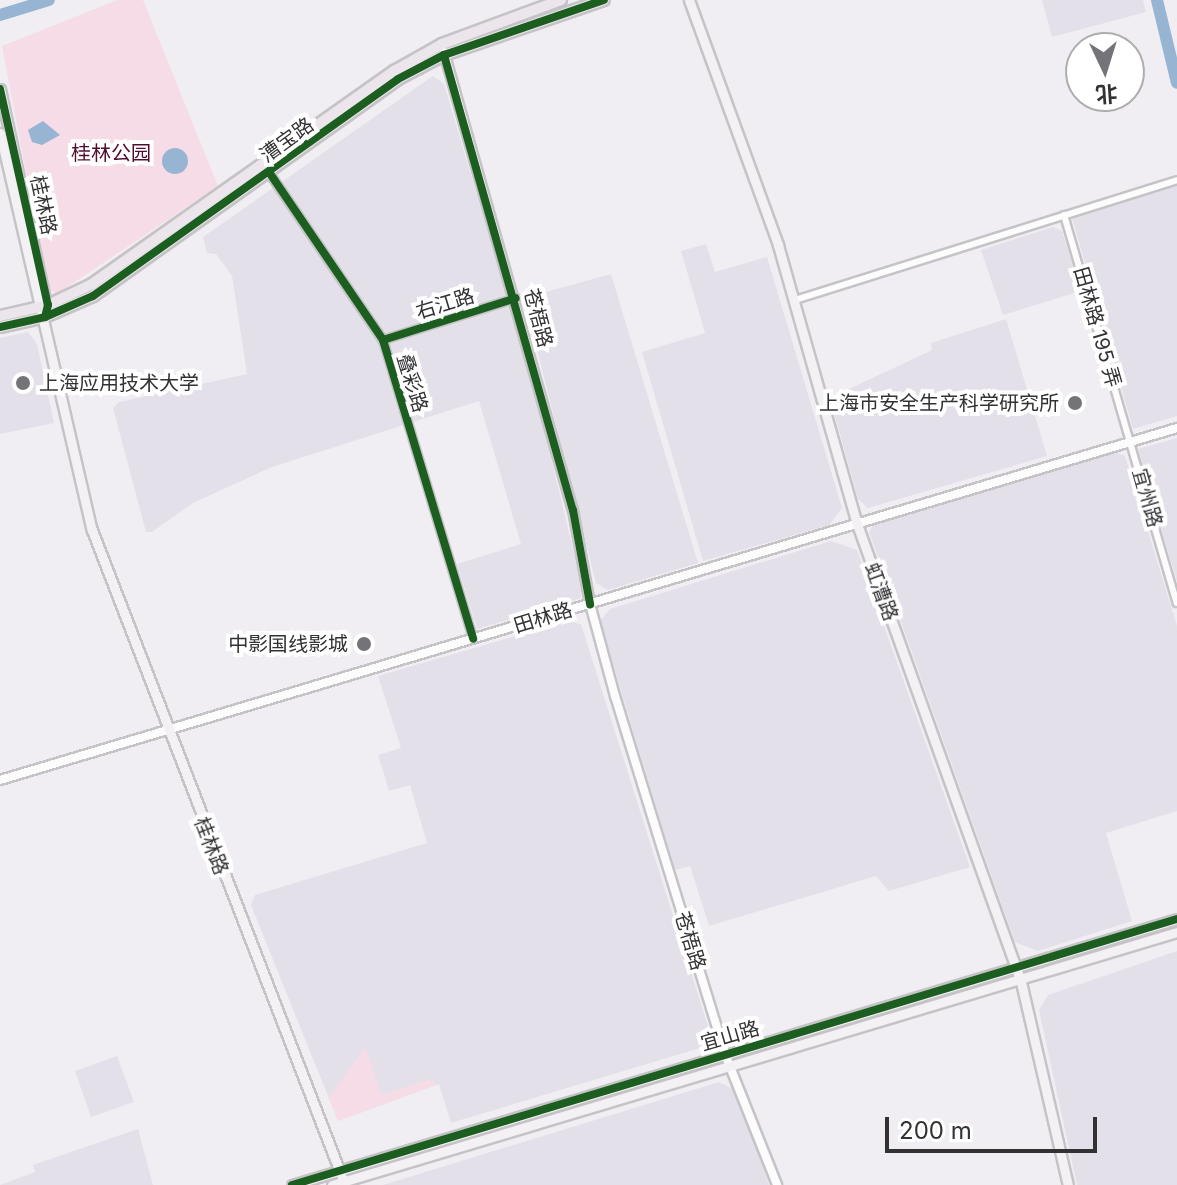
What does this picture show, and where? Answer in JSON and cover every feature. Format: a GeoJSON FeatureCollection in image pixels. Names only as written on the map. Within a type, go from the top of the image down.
{"type":"FeatureCollection","features":[{"type":"Feature","properties":{"kind":"main road","name":"漕宝路"},"geometry":{"type":"LineString","coordinates":[[0,327],[93,296],[266,168],[443,49],[561,0]]}},
{"type":"Feature","properties":{"kind":"main road","name":"漕宝路"},"geometry":{"type":"LineString","coordinates":[[443,49],[604,0]]}},
{"type":"Feature","properties":{"kind":"main road","name":"虹漕路"},"geometry":{"type":"LineString","coordinates":[[689,0],[795,300],[857,524],[1021,982],[1068,1185]]}},
{"type":"Feature","properties":{"kind":"main road","name":"桂林路"},"geometry":{"type":"LineString","coordinates":[[0,89],[64,426],[92,530],[166,731],[344,1183]]}},
{"type":"Feature","properties":{"kind":"main road","name":"桂林路"},"geometry":{"type":"LineString","coordinates":[[0,133],[44,310]]}},
{"type":"Feature","properties":{"kind":"main road","name":"漕宝路"},"geometry":{"type":"LineString","coordinates":[[0,316],[44,310]]}},
{"type":"Feature","properties":{"kind":"main road","name":"宜山路"},"geometry":{"type":"LineString","coordinates":[[292,1185],[725,1054],[1017,970],[1177,919]]}},
{"type":"Feature","properties":{"kind":"main road","name":"宜山路"},"geometry":{"type":"LineString","coordinates":[[332,1185],[1021,982],[1177,932]]}},
{"type":"Feature","properties":{"kind":"street","name":"苍梧路"},"geometry":{"type":"LineString","coordinates":[[443,49],[516,298],[576,523],[590,604],[725,1054],[777,1185]]}},
{"type":"Feature","properties":{"kind":"street","name":"叠彩路"},"geometry":{"type":"LineString","coordinates":[[266,168],[383,340],[473,639]]}},
{"type":"Feature","properties":{"kind":"street"},"geometry":{"type":"LineString","coordinates":[[795,300],[1177,180]]}},
{"type":"Feature","properties":{"kind":"street","name":"田林路 195 弄"},"geometry":{"type":"LineString","coordinates":[[1064,215],[1130,440]]}},
{"type":"Feature","properties":{"kind":"street","name":"右江路"},"geometry":{"type":"LineString","coordinates":[[383,340],[516,298]]}},
{"type":"Feature","properties":{"kind":"street","name":"田林路"},"geometry":{"type":"LineString","coordinates":[[0,780],[1177,428]]}},
{"type":"Feature","properties":{"kind":"street","name":"宜州路"},"geometry":{"type":"LineString","coordinates":[[1130,440],[1177,603]]}},
{"type":"Feature","properties":{"kind":"shaded area"},"geometry":{"type":"Polygon","coordinates":[[[1042,0],[1143,0],[1146,12],[1052,37],[1042,0]]]}},
{"type":"Feature","properties":{"kind":"shaded area"},"geometry":{"type":"Polygon","coordinates":[[[433,76],[444,84],[533,383],[580,578],[581,598],[477,629],[457,564],[521,544],[479,401],[272,467],[193,503],[152,532],[146,532],[113,408],[119,402],[247,374],[232,276],[216,254],[207,253],[203,237],[433,76]]]}},
{"type":"Feature","properties":{"kind":"shaded area"},"geometry":{"type":"Polygon","coordinates":[[[1177,186],[1177,416],[1133,429],[1072,218],[1177,186]]]}},
{"type":"Feature","properties":{"kind":"shaded area"},"geometry":{"type":"Polygon","coordinates":[[[1053,227],[1062,231],[1081,291],[1003,315],[981,250],[1053,227]]]}},
{"type":"Feature","properties":{"kind":"shaded area"},"geometry":{"type":"Polygon","coordinates":[[[706,244],[715,272],[767,257],[842,508],[829,525],[703,561],[642,352],[705,333],[681,251],[706,244]]]}},
{"type":"Feature","properties":{"kind":"shaded area"},"geometry":{"type":"Polygon","coordinates":[[[611,274],[698,563],[608,590],[596,583],[524,298],[611,274]]]}},
{"type":"Feature","properties":{"kind":"shaded area"},"geometry":{"type":"Polygon","coordinates":[[[1006,319],[1047,456],[868,508],[858,499],[830,398],[932,350],[931,343],[1006,319]]]}},
{"type":"Feature","properties":{"kind":"shaded area","name":"上海应用技术大学"},"geometry":{"type":"Polygon","coordinates":[[[28,332],[37,344],[54,423],[0,434],[0,338],[28,332]]]}},
{"type":"Feature","properties":{"kind":"shaded area"},"geometry":{"type":"Polygon","coordinates":[[[1177,438],[1177,582],[1138,449],[1177,438]]]}},
{"type":"Feature","properties":{"kind":"shaded area"},"geometry":{"type":"Polygon","coordinates":[[[1114,452],[1125,456],[1177,626],[1177,811],[1106,833],[1132,921],[1038,951],[1015,942],[869,532],[873,525],[1114,452]]]}},
{"type":"Feature","properties":{"kind":"shaded area"},"geometry":{"type":"Polygon","coordinates":[[[831,541],[857,550],[970,867],[889,891],[876,876],[709,926],[690,866],[675,870],[600,621],[610,609],[831,541]]]}},
{"type":"Feature","properties":{"kind":"shaded area"},"geometry":{"type":"Polygon","coordinates":[[[567,621],[581,624],[708,1026],[700,1048],[451,1123],[439,1084],[338,1121],[251,905],[255,895],[427,843],[410,785],[389,791],[378,755],[401,748],[378,676],[567,621]]]}},
{"type":"Feature","properties":{"kind":"shaded area"},"geometry":{"type":"Polygon","coordinates":[[[1177,951],[1177,1185],[1077,1185],[1039,1010],[1048,995],[1177,951]]]}},
{"type":"Feature","properties":{"kind":"shaded area"},"geometry":{"type":"Polygon","coordinates":[[[117,1056],[134,1102],[91,1117],[75,1071],[117,1056]]]}},
{"type":"Feature","properties":{"kind":"shaded area"},"geometry":{"type":"Polygon","coordinates":[[[719,1082],[735,1090],[769,1185],[383,1185],[719,1082]]]}},
{"type":"Feature","properties":{"kind":"shaded area"},"geometry":{"type":"Polygon","coordinates":[[[138,1129],[153,1185],[0,1185],[35,1172],[33,1165],[138,1129]]]}},
{"type":"Feature","properties":{"kind":"green space","name":"桂林公园"},"geometry":{"type":"Polygon","coordinates":[[[117,0],[143,0],[218,186],[57,294],[48,288],[2,46],[117,0]]]}},
{"type":"Feature","properties":{"kind":"green space"},"geometry":{"type":"Polygon","coordinates":[[[365,1047],[382,1095],[433,1078],[435,1085],[338,1121],[329,1098],[365,1047]]]}},
{"type":"Feature","properties":{"kind":"water"},"geometry":{"type":"Polygon","coordinates":[[[43,121],[60,135],[42,145],[32,142],[28,130],[43,121]]]}},
{"type":"Feature","properties":{"kind":"water"},"geometry":{"type":"Polygon","coordinates":[[[175,148],[184,152],[188,161],[184,170],[175,174],[166,170],[162,161],[166,152],[175,148]]]}},
{"type":"Feature","properties":{"kind":"waterway"},"geometry":{"type":"LineString","coordinates":[[0,15],[49,0]]}},
{"type":"Feature","properties":{"kind":"waterway"},"geometry":{"type":"LineString","coordinates":[[1157,0],[1177,83]]}},
{"type":"Feature","properties":{"kind":"cycle path"},"geometry":{"type":"LineString","coordinates":[[0,327],[45,317],[93,296],[398,79],[444,55],[604,0]]}},
{"type":"Feature","properties":{"kind":"cycle path"},"geometry":{"type":"LineString","coordinates":[[444,55],[573,510],[590,604]]}},
{"type":"Feature","properties":{"kind":"cycle path"},"geometry":{"type":"LineString","coordinates":[[0,89],[48,305],[45,317]]}},
{"type":"Feature","properties":{"kind":"cycle path"},"geometry":{"type":"LineString","coordinates":[[269,172],[383,340],[473,639]]}},
{"type":"Feature","properties":{"kind":"cycle path"},"geometry":{"type":"LineString","coordinates":[[383,340],[516,298]]}},
{"type":"Feature","properties":{"kind":"cycle path"},"geometry":{"type":"LineString","coordinates":[[292,1185],[1177,919]]}},
{"type":"Feature","properties":{"kind":"place","name":"上海应用技术大学"},"geometry":{"type":"Point","coordinates":[23,383]}},
{"type":"Feature","properties":{"kind":"place","name":"上海市安全生产科学研究所"},"geometry":{"type":"Point","coordinates":[1075,403]}},
{"type":"Feature","properties":{"kind":"place","name":"中影国线影城"},"geometry":{"type":"Point","coordinates":[364,644]}}]}
